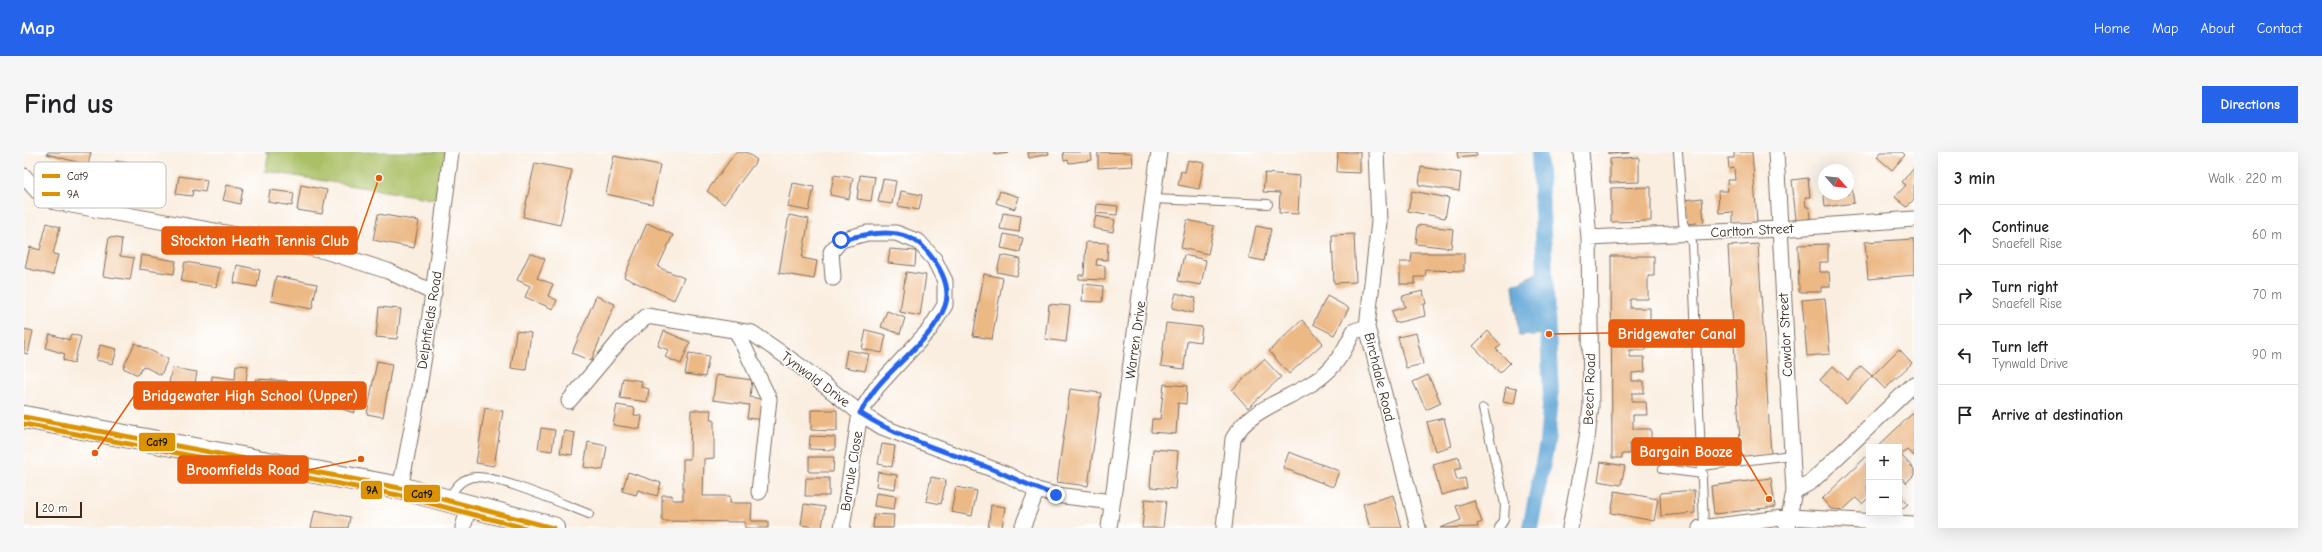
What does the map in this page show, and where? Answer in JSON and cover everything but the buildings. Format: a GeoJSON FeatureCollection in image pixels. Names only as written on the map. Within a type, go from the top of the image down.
{"type":"FeatureCollection","features":[{"type":"Feature","properties":{"kind":"highway"},"geometry":{"type":"LineString","coordinates":[[24,417],[400,488],[554,528]]}},
{"type":"Feature","properties":{"kind":"street","name":"Delphfields Road"},"geometry":{"type":"LineString","coordinates":[[400,488],[409,444],[434,293],[452,152]]}},
{"type":"Feature","properties":{"kind":"street","name":"Warren Drive"},"geometry":{"type":"LineString","coordinates":[[1109,528],[1159,152]]}},
{"type":"Feature","properties":{"kind":"street","name":"Birchdale Road"},"geometry":{"type":"LineString","coordinates":[[1376,152],[1379,222],[1367,327],[1418,528]]}},
{"type":"Feature","properties":{"kind":"street","name":"Beech Road"},"geometry":{"type":"LineString","coordinates":[[1570,528],[1587,438],[1591,406],[1589,238],[1581,152]]}},
{"type":"Feature","properties":{"kind":"street","name":"Cawdor Street"},"geometry":{"type":"LineString","coordinates":[[1776,152],[1794,491],[1788,523]]}},
{"type":"Feature","properties":{"kind":"street"},"geometry":{"type":"LineString","coordinates":[[24,176],[34,188]]}},
{"type":"Feature","properties":{"kind":"street"},"geometry":{"type":"LineString","coordinates":[[89,208],[325,251],[388,271],[434,293]]}},
{"type":"Feature","properties":{"kind":"street","name":"Carlton Street"},"geometry":{"type":"LineString","coordinates":[[1589,238],[1779,229],[1914,219]]}},
{"type":"Feature","properties":{"kind":"street"},"geometry":{"type":"LineString","coordinates":[[833,278],[831,252],[841,240],[867,233],[896,233],[919,242],[934,259],[946,281],[945,305],[930,329],[877,388],[860,413]]}},
{"type":"Feature","properties":{"kind":"street","name":"Tynwald Drive"},"geometry":{"type":"LineString","coordinates":[[569,401],[622,338],[647,316],[736,330],[752,333],[800,366],[860,413],[882,427],[1008,476],[1038,490],[1056,495],[1112,502]]}},
{"type":"Feature","properties":{"kind":"street"},"geometry":{"type":"LineString","coordinates":[[1224,528],[1233,439],[1239,428],[1250,418],[1312,383],[1328,370],[1342,353],[1354,331],[1367,327]]}},
{"type":"Feature","properties":{"kind":"street"},"geometry":{"type":"LineString","coordinates":[[736,330],[769,399],[759,492]]}},
{"type":"Feature","properties":{"kind":"street"},"geometry":{"type":"LineString","coordinates":[[1794,491],[1811,482],[1914,384]]}},
{"type":"Feature","properties":{"kind":"street","name":"Barrule Close"},"geometry":{"type":"LineString","coordinates":[[842,528],[860,413]]}},
{"type":"Feature","properties":{"kind":"street"},"geometry":{"type":"LineString","coordinates":[[1022,528],[1038,490]]}},
{"type":"Feature","properties":{"kind":"street"},"geometry":{"type":"LineString","coordinates":[[462,528],[469,505]]}},
{"type":"Feature","properties":{"kind":"street"},"geometry":{"type":"LineString","coordinates":[[1702,528],[1788,523],[1914,524]]}},
{"type":"Feature","properties":{"kind":"lane"},"geometry":{"type":"LineString","coordinates":[[1678,152],[1683,223],[1692,243],[1703,470],[1702,528]]}},
{"type":"Feature","properties":{"kind":"lane"},"geometry":{"type":"LineString","coordinates":[[1153,199],[1268,204]]}},
{"type":"Feature","properties":{"kind":"lane"},"geometry":{"type":"LineString","coordinates":[[1484,409],[1504,504],[1504,520],[1498,528]]}},
{"type":"Feature","properties":{"kind":"lane"},"geometry":{"type":"LineString","coordinates":[[1663,469],[1703,470],[1791,455]]}},
{"type":"Feature","properties":{"kind":"lane"},"geometry":{"type":"LineString","coordinates":[[448,500],[458,484],[475,477],[506,484],[589,514]]}},
{"type":"Feature","properties":{"kind":"green space"},"geometry":{"type":"Polygon","coordinates":[[[265,152],[451,152],[438,200],[265,171],[269,153],[265,152]]]}},
{"type":"Feature","properties":{"kind":"water"},"geometry":{"type":"Polygon","coordinates":[[[1545,269],[1549,334],[1519,336],[1513,285],[1545,269]]]}},
{"type":"Feature","properties":{"kind":"waterway"},"geometry":{"type":"LineString","coordinates":[[1530,528],[1547,443],[1551,395],[1539,152]]}},
{"type":"Feature","properties":{"kind":"transit line","name":"Cat9"},"geometry":{"type":"LineString","coordinates":[[24,417],[400,488],[553,528]]}},
{"type":"Feature","properties":{"kind":"transit line","name":"9A"},"geometry":{"type":"LineString","coordinates":[[24,424],[398,495],[525,528]]}},
{"type":"Feature","properties":{"kind":"place","name":"Stockton Heath Tennis Club"},"geometry":{"type":"Point","coordinates":[379,178]}},
{"type":"Feature","properties":{"kind":"place","name":"Bridgewater Canal"},"geometry":{"type":"Point","coordinates":[1549,334]}},
{"type":"Feature","properties":{"kind":"place","name":"Bridgewater High School (Upper)"},"geometry":{"type":"Point","coordinates":[95,453]}},
{"type":"Feature","properties":{"kind":"place","name":"Broomfields Road"},"geometry":{"type":"Point","coordinates":[361,459]}},
{"type":"Feature","properties":{"kind":"place","name":"Bargain Booze"},"geometry":{"type":"Point","coordinates":[1769,499]}},
{"type":"Feature","properties":{"kind":"route"},"geometry":{"type":"LineString","coordinates":[[841,240],[867,233],[896,233],[919,242],[934,259],[946,281],[945,305],[930,329],[877,388],[860,413],[882,427],[1008,476],[1038,490],[1056,495]]}}]}
